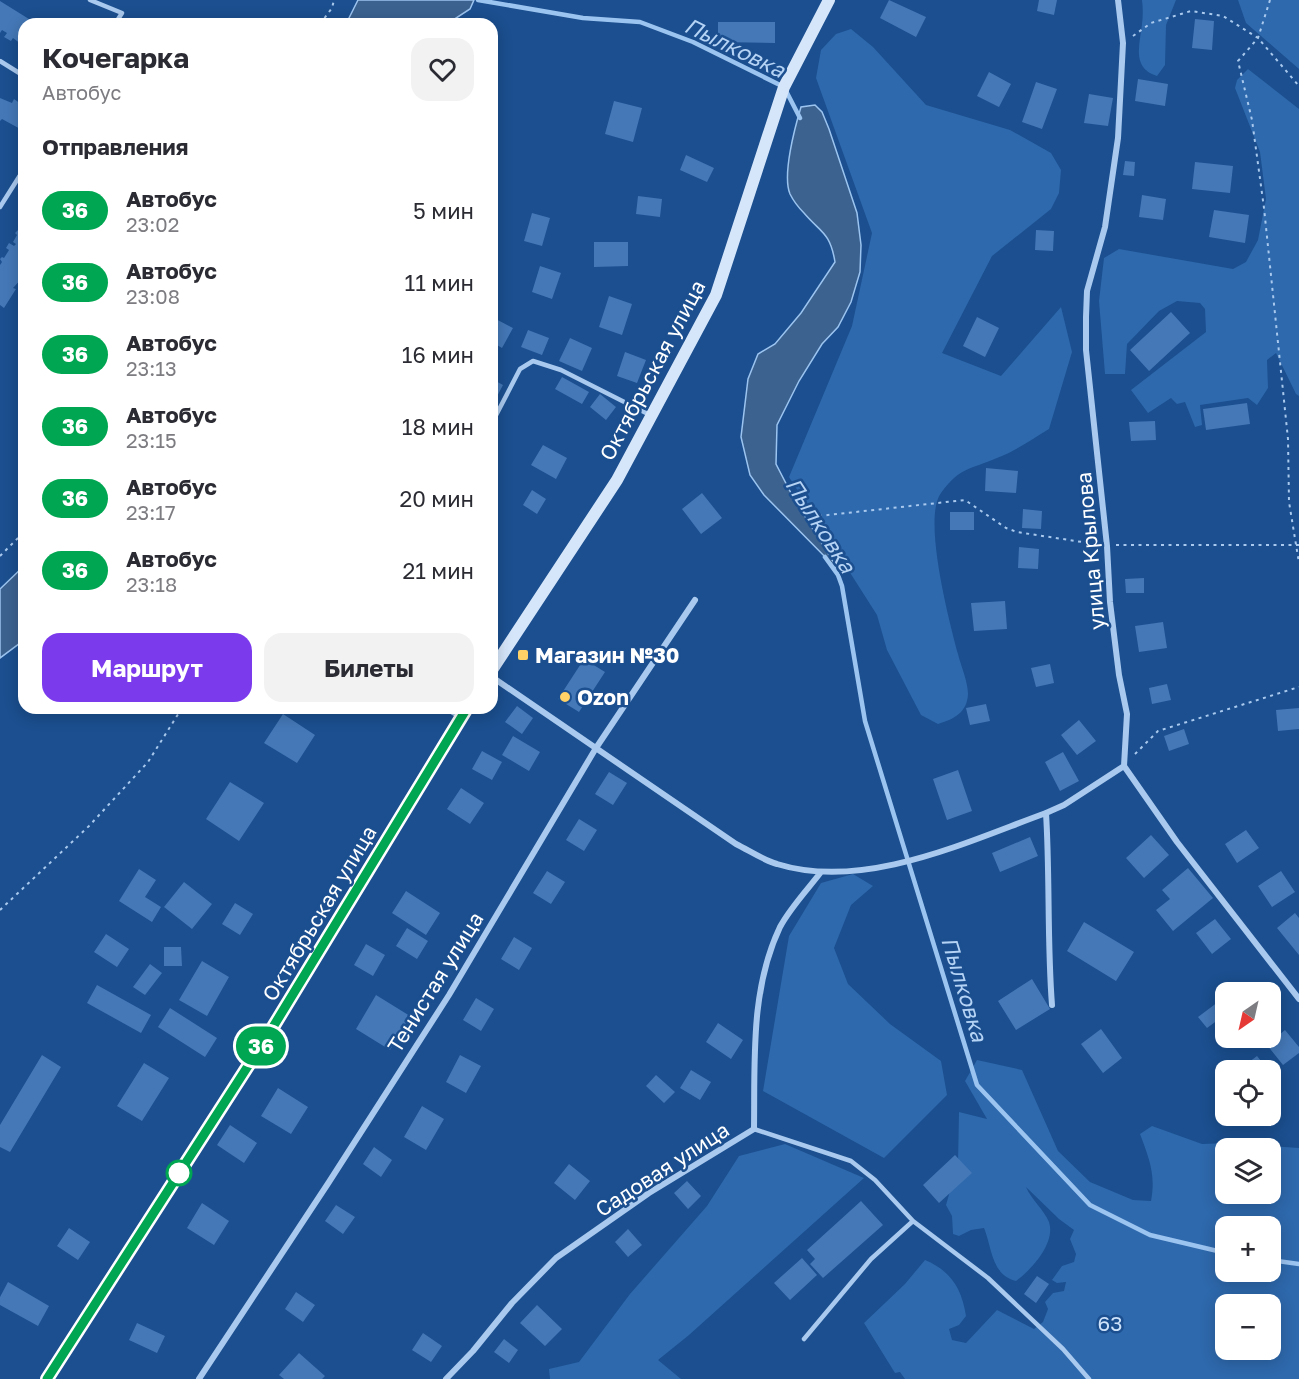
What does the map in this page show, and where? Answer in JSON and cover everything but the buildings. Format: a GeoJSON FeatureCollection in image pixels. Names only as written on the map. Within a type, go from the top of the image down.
{"type":"FeatureCollection","features":[{"type":"Feature","properties":{"kind":"street","name":"Октябрьская улица"},"geometry":{"type":"LineString","coordinates":[[498,661],[617,480],[716,294],[784,87],[829,0]]}},
{"type":"Feature","properties":{"kind":"street","name":"улица Крылова"},"geometry":{"type":"LineString","coordinates":[[1118,0],[1123,43],[1118,138],[1106,227],[1087,291],[1086,350],[1107,546],[1110,602],[1119,675],[1127,714],[1124,766]]}},
{"type":"Feature","properties":{"kind":"street","name":"Тенистая улица"},"geometry":{"type":"LineString","coordinates":[[199,1379],[449,995],[596,748],[695,600]]}},
{"type":"Feature","properties":{"kind":"street"},"geometry":{"type":"LineString","coordinates":[[498,681],[736,844],[777,864],[821,872],[886,866],[936,853],[1047,813],[1064,805],[1124,766],[1177,842],[1299,999]]}},
{"type":"Feature","properties":{"kind":"street","name":"Октябрьская улица"},"geometry":{"type":"LineString","coordinates":[[47,1379],[273,1027],[463,714]]}},
{"type":"Feature","properties":{"kind":"street"},"geometry":{"type":"LineString","coordinates":[[1047,813],[1048,961],[1052,1005]]}},
{"type":"Feature","properties":{"kind":"street","name":"Садовая улица"},"geometry":{"type":"LineString","coordinates":[[446,1379],[473,1351],[512,1303],[556,1258],[649,1193],[754,1129],[756,1015],[765,969],[781,926],[821,872]]}},
{"type":"Feature","properties":{"kind":"lane"},"geometry":{"type":"LineString","coordinates":[[90,0],[122,13],[119,18]]}},
{"type":"Feature","properties":{"kind":"lane"},"geometry":{"type":"LineString","coordinates":[[0,61],[18,72]]}},
{"type":"Feature","properties":{"kind":"lane"},"geometry":{"type":"LineString","coordinates":[[0,207],[18,178]]}},
{"type":"Feature","properties":{"kind":"lane"},"geometry":{"type":"LineString","coordinates":[[498,411],[520,369],[533,361],[561,370],[652,416]]}},
{"type":"Feature","properties":{"kind":"lane"},"geometry":{"type":"LineString","coordinates":[[754,1129],[851,1161],[875,1180],[913,1221],[988,1278],[1063,1349],[1089,1379]]}},
{"type":"Feature","properties":{"kind":"lane"},"geometry":{"type":"LineString","coordinates":[[804,1340],[871,1258],[913,1221]]}},
{"type":"Feature","properties":{"kind":"path"},"geometry":{"type":"LineString","coordinates":[[324,18],[332,8],[334,0]]}},
{"type":"Feature","properties":{"kind":"path"},"geometry":{"type":"LineString","coordinates":[[1270,0],[1258,38],[1238,61],[1252,120],[1263,197],[1288,439],[1289,502],[1298,545],[1299,563]]}},
{"type":"Feature","properties":{"kind":"path"},"geometry":{"type":"LineString","coordinates":[[1123,43],[1151,23],[1191,11],[1223,16],[1258,38],[1299,86]]}},
{"type":"Feature","properties":{"kind":"path"},"geometry":{"type":"LineString","coordinates":[[819,516],[965,501],[1006,528],[1017,532],[1107,546],[1171,543],[1298,545]]}},
{"type":"Feature","properties":{"kind":"path"},"geometry":{"type":"LineString","coordinates":[[0,556],[18,538]]}},
{"type":"Feature","properties":{"kind":"path"},"geometry":{"type":"LineString","coordinates":[[1124,766],[1158,731],[1299,687]]}},
{"type":"Feature","properties":{"kind":"path"},"geometry":{"type":"LineString","coordinates":[[0,910],[80,834],[148,762],[178,714]]}},
{"type":"Feature","properties":{"kind":"green space"},"geometry":{"type":"Polygon","coordinates":[[[1142,0],[1176,0],[1166,25],[1165,65],[1157,76],[1143,67],[1140,61],[1142,0]]]}},
{"type":"Feature","properties":{"kind":"green space"},"geometry":{"type":"Polygon","coordinates":[[[1238,0],[1299,0],[1299,69],[1246,23],[1238,0]]]}},
{"type":"Feature","properties":{"kind":"green space"},"geometry":{"type":"Polygon","coordinates":[[[851,29],[873,47],[926,105],[1010,130],[1051,153],[1061,170],[1059,193],[1051,209],[992,256],[942,353],[1001,376],[1061,307],[1072,352],[1049,429],[1011,452],[960,473],[941,493],[936,506],[936,547],[939,572],[968,694],[965,706],[959,714],[938,724],[921,715],[887,650],[877,615],[789,477],[852,326],[872,233],[816,78],[821,50],[836,34],[851,29]]]}},
{"type":"Feature","properties":{"kind":"green space"},"geometry":{"type":"Polygon","coordinates":[[[1248,69],[1299,109],[1299,396],[1276,353],[1267,360],[1268,388],[1257,405],[1248,398],[1200,405],[1202,425],[1195,427],[1185,402],[1177,404],[1171,398],[1148,413],[1131,390],[1206,332],[1205,309],[1200,303],[1177,301],[1159,311],[1127,344],[1125,374],[1105,374],[1099,301],[1104,258],[1119,249],[1233,269],[1246,262],[1258,240],[1266,199],[1260,152],[1235,88],[1237,80],[1248,69]]]}},
{"type":"Feature","properties":{"kind":"green space"},"geometry":{"type":"Polygon","coordinates":[[[853,874],[873,886],[851,905],[834,948],[848,984],[890,1024],[941,1061],[947,1095],[884,1158],[763,1091],[789,936],[821,883],[853,874]]]}},
{"type":"Feature","properties":{"kind":"green space","name":"63"},"geometry":{"type":"Polygon","coordinates":[[[977,1060],[1022,1070],[1058,1151],[1090,1182],[1133,1200],[1151,1201],[1152,1175],[1140,1134],[1152,1126],[1202,1144],[1215,1144],[1215,1204],[1281,1204],[1281,1147],[1299,1148],[1299,1379],[905,1379],[900,1372],[895,1373],[864,1323],[905,1284],[925,1260],[948,1275],[962,1297],[966,1316],[959,1325],[949,1329],[952,1340],[966,1343],[997,1310],[1034,1329],[1043,1322],[1048,1309],[1045,1302],[1053,1293],[1064,1291],[1066,1282],[1057,1283],[1052,1280],[1062,1266],[1074,1262],[1076,1254],[1070,1239],[1074,1230],[1059,1219],[1026,1187],[1047,1218],[1050,1230],[1049,1239],[1041,1255],[1016,1281],[1008,1278],[997,1267],[984,1228],[971,1230],[959,1236],[953,1234],[952,1216],[946,1205],[958,1163],[959,1112],[987,1119],[965,1081],[977,1060]]]}},
{"type":"Feature","properties":{"kind":"green space"},"geometry":{"type":"Polygon","coordinates":[[[785,1144],[864,1178],[658,1360],[681,1379],[550,1379],[549,1369],[579,1362],[630,1294],[707,1206],[739,1156],[785,1144]]]}},
{"type":"Feature","properties":{"kind":"shaded area"},"geometry":{"type":"Polygon","coordinates":[[[358,0],[474,0],[470,9],[456,18],[349,18],[358,0]]]}},
{"type":"Feature","properties":{"kind":"shaded area"},"geometry":{"type":"Polygon","coordinates":[[[815,105],[822,112],[829,129],[857,213],[861,245],[860,272],[851,302],[838,327],[822,344],[799,381],[777,425],[776,464],[793,497],[839,571],[764,495],[750,475],[741,437],[748,379],[758,354],[775,344],[801,313],[835,262],[830,244],[824,234],[796,204],[788,186],[790,151],[801,107],[815,105]]]}},
{"type":"Feature","properties":{"kind":"shaded area"},"geometry":{"type":"Polygon","coordinates":[[[18,572],[18,644],[0,658],[0,589],[18,572]]]}},
{"type":"Feature","properties":{"kind":"waterway","name":"Пылковка"},"geometry":{"type":"LineString","coordinates":[[478,0],[583,18],[640,22],[693,42],[784,87],[800,118]]}},
{"type":"Feature","properties":{"kind":"waterway","name":"Пылковка"},"geometry":{"type":"LineString","coordinates":[[825,557],[838,575],[842,586],[865,721],[977,1085],[1090,1205],[1150,1235],[1215,1250]]}},
{"type":"Feature","properties":{"kind":"waterway","name":"Пылковка"},"geometry":{"type":"LineString","coordinates":[[1281,1262],[1299,1264]]}},
{"type":"Feature","properties":{"kind":"bus line","name":"36"},"geometry":{"type":"LineString","coordinates":[[47,1379],[273,1027],[462,714]]}},
{"type":"Feature","properties":{"kind":"place","name":"Магазин №30"},"geometry":{"type":"Point","coordinates":[523,655]}},
{"type":"Feature","properties":{"kind":"place","name":"Ozon"},"geometry":{"type":"Point","coordinates":[565,697]}}]}
